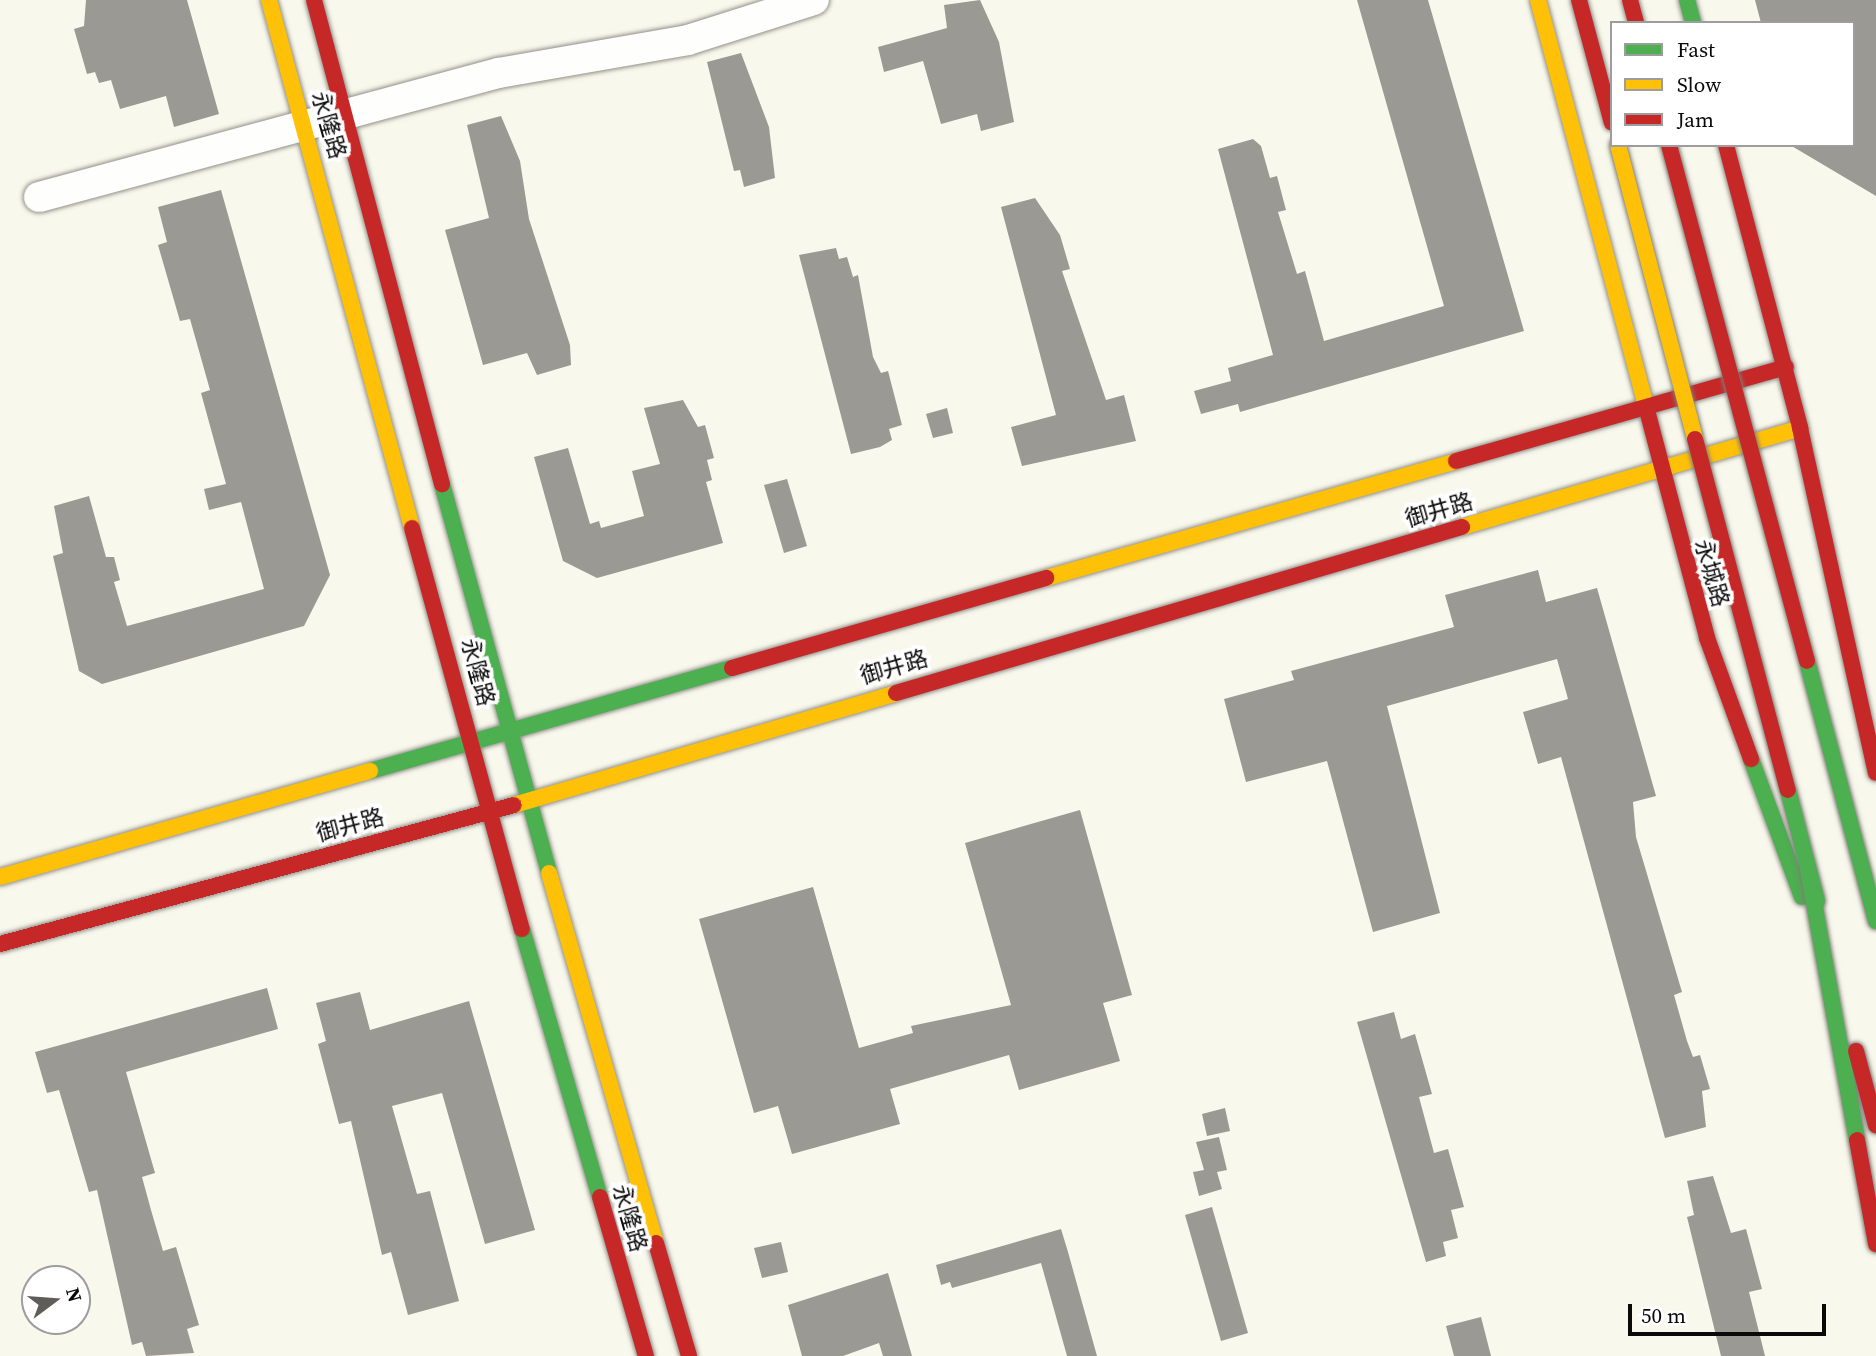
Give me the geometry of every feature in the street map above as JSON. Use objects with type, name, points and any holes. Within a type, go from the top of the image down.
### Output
[{"type":"main road","name":"永隆路","points":[[269,0],[473,739],[488,811],[646,1356]]},
{"type":"main road","name":"永隆路","points":[[314,0],[347,114],[508,729],[690,1356]]},
{"type":"main road","name":"永城路","points":[[1538,0],[1660,470],[1707,638],[1808,912],[1876,1147]]},
{"type":"main road","points":[[1579,0],[1610,116]]},
{"type":"main road","points":[[1630,0],[1635,21]]},
{"type":"main road","points":[[1687,0],[1692,21]]},
{"type":"main road","points":[[1619,147],[1876,1125]]},
{"type":"main road","points":[[1670,147],[1876,922]]},
{"type":"main road","points":[[1727,147],[1786,367],[1876,773]]},
{"type":"main road","name":"御井路","points":[[0,877],[508,729],[1646,412],[1786,367]]},
{"type":"main road","name":"御井路","points":[[0,944],[528,801],[1800,428]]},
{"type":"main road","points":[[1808,870],[1876,1244]]},
{"type":"street","points":[[39,197],[499,73],[688,40],[814,0]]},
{"type":"building","points":[[86,0],[187,0],[219,114],[174,127],[166,96],[120,109],[111,80],[99,83],[95,72],[87,74],[74,29],[84,26]]},
{"type":"building","points":[[980,0],[999,42],[1014,122],[981,131],[977,114],[941,124],[923,61],[884,72],[878,47],[947,28],[944,5]]},
{"type":"building","points":[[1357,0],[1428,0],[1524,331],[1240,412],[1238,404],[1201,414],[1194,391],[1231,381],[1228,368],[1273,355],[1218,149],[1253,139],[1261,146],[1270,178],[1277,176],[1286,210],[1278,212],[1297,274],[1305,271],[1324,341],[1444,306]]},
{"type":"building","points":[[1755,0],[1876,0],[1876,196],[1793,147],[1855,147],[1855,21],[1760,21]]},
{"type":"building","points":[[741,53],[769,127],[775,178],[744,187],[740,170],[734,171],[707,62]]},
{"type":"building","points":[[501,116],[520,161],[529,219],[570,345],[571,365],[537,375],[527,353],[483,365],[445,230],[489,218],[467,125]]},
{"type":"building","points":[[221,190],[330,575],[304,626],[102,684],[79,671],[53,556],[63,553],[54,506],[89,496],[106,557],[114,557],[120,580],[114,582],[127,626],[264,589],[241,502],[209,510],[204,489],[226,484],[201,393],[210,390],[190,319],[180,321],[158,245],[167,242],[158,207]]},
{"type":"building","points":[[1035,198],[1060,235],[1070,269],[1062,271],[1106,400],[1124,395],[1136,441],[1022,466],[1011,427],[1056,415],[1001,207]]},
{"type":"building","points":[[836,248],[839,259],[847,257],[853,277],[858,275],[873,357],[881,373],[888,371],[902,425],[889,429],[892,440],[880,447],[851,454],[799,255]]},
{"type":"building","points":[[683,400],[698,427],[705,425],[714,458],[707,460],[712,480],[706,482],[723,543],[597,578],[563,561],[534,457],[568,448],[590,524],[599,521],[601,528],[644,516],[632,471],[660,464],[644,408]]},
{"type":"building","points":[[947,408],[953,433],[933,438],[926,414]]},
{"type":"building","points":[[787,479],[807,546],[784,553],[764,485]]},
{"type":"building","points":[[1538,570],[1546,602],[1597,588],[1656,796],[1633,802],[1636,837],[1682,992],[1674,995],[1687,1041],[1693,1057],[1700,1055],[1710,1089],[1702,1091],[1706,1127],[1665,1138],[1561,757],[1538,764],[1523,712],[1568,699],[1557,659],[1387,706],[1440,913],[1373,932],[1327,761],[1246,782],[1224,699],[1294,680],[1291,671],[1454,627],[1445,595]]},
{"type":"building","points":[[1080,810],[1132,995],[1103,1003],[1120,1061],[1019,1090],[1009,1055],[890,1089],[900,1124],[792,1154],[778,1106],[754,1113],[699,919],[813,887],[859,1048],[913,1033],[911,1026],[1011,1005],[965,843]]},
{"type":"building","points":[[267,988],[278,1029],[126,1072],[155,1173],[142,1177],[151,1210],[163,1251],[176,1247],[199,1325],[187,1329],[194,1353],[146,1356],[142,1342],[132,1345],[97,1190],[89,1192],[59,1090],[47,1093],[35,1052]]},
{"type":"building","points":[[360,992],[370,1030],[469,1001],[535,1230],[485,1244],[442,1093],[392,1106],[417,1194],[430,1191],[459,1301],[408,1315],[391,1252],[382,1255],[351,1121],[339,1124],[318,1044],[326,1041],[316,1003]]},
{"type":"building","points":[[1394,1012],[1401,1039],[1415,1034],[1432,1094],[1419,1097],[1434,1153],[1448,1149],[1464,1207],[1451,1210],[1458,1238],[1443,1242],[1446,1256],[1426,1262],[1357,1022]]},
{"type":"building","points":[[1225,1108],[1230,1131],[1207,1136],[1202,1114]]},
{"type":"building","points":[[1219,1137],[1227,1170],[1217,1172],[1222,1189],[1199,1196],[1193,1172],[1204,1170],[1196,1142]]},
{"type":"building","points":[[1713,1176],[1731,1233],[1746,1229],[1762,1289],[1749,1292],[1765,1356],[1721,1356],[1687,1217],[1694,1215],[1687,1181]]},
{"type":"building","points":[[1212,1207],[1248,1333],[1221,1341],[1185,1215]]},
{"type":"building","points":[[1061,1229],[1097,1356],[1067,1356],[1041,1263],[952,1288],[950,1282],[941,1285],[936,1265]]},
{"type":"building","points":[[781,1242],[788,1272],[762,1278],[754,1248]]},
{"type":"building","points":[[888,1273],[912,1356],[883,1356],[879,1343],[843,1356],[802,1356],[788,1305]]},
{"type":"building","points":[[1481,1317],[1491,1356],[1454,1356],[1446,1326]]},
{"type":"traffic: fast","points":[[1687,0],[1692,21]]},
{"type":"traffic: fast","points":[[442,484],[549,873]]},
{"type":"traffic: fast","points":[[1807,661],[1876,921]]},
{"type":"traffic: fast","points":[[370,771],[732,668]]},
{"type":"traffic: fast","points":[[1751,759],[1802,897]]},
{"type":"traffic: fast","points":[[1788,790],[1817,901]]},
{"type":"traffic: fast","points":[[1808,870],[1857,1140]]},
{"type":"traffic: fast","points":[[522,929],[600,1197]]},
{"type":"traffic: slow","points":[[269,0],[412,528]]},
{"type":"traffic: slow","points":[[1538,0],[1648,414]]},
{"type":"traffic: slow","points":[[1619,147],[1695,439]]},
{"type":"traffic: slow","points":[[1462,527],[1800,428]]},
{"type":"traffic: slow","points":[[1046,578],[1456,461]]},
{"type":"traffic: slow","points":[[514,805],[896,693]]},
{"type":"traffic: slow","points":[[0,877],[370,771]]},
{"type":"traffic: slow","points":[[549,873],[656,1243]]},
{"type":"traffic: jam","points":[[314,0],[442,484]]},
{"type":"traffic: jam","points":[[1579,0],[1610,116]]},
{"type":"traffic: jam","points":[[1630,0],[1635,21]]},
{"type":"traffic: jam","points":[[1670,147],[1807,661]]},
{"type":"traffic: jam","points":[[1727,147],[1800,428],[1876,773]]},
{"type":"traffic: jam","points":[[1456,461],[1786,367]]},
{"type":"traffic: jam","points":[[1648,414],[1707,638],[1751,759]]},
{"type":"traffic: jam","points":[[1695,439],[1788,790]]},
{"type":"traffic: jam","points":[[896,693],[1462,527]]},
{"type":"traffic: jam","points":[[412,528],[522,929]]},
{"type":"traffic: jam","points":[[732,668],[1046,578]]},
{"type":"traffic: jam","points":[[0,944],[514,805]]},
{"type":"traffic: jam","points":[[1856,1051],[1876,1125]]},
{"type":"traffic: jam","points":[[1857,1140],[1876,1244]]},
{"type":"traffic: jam","points":[[600,1197],[646,1356]]},
{"type":"traffic: jam","points":[[656,1243],[689,1356]]}]
